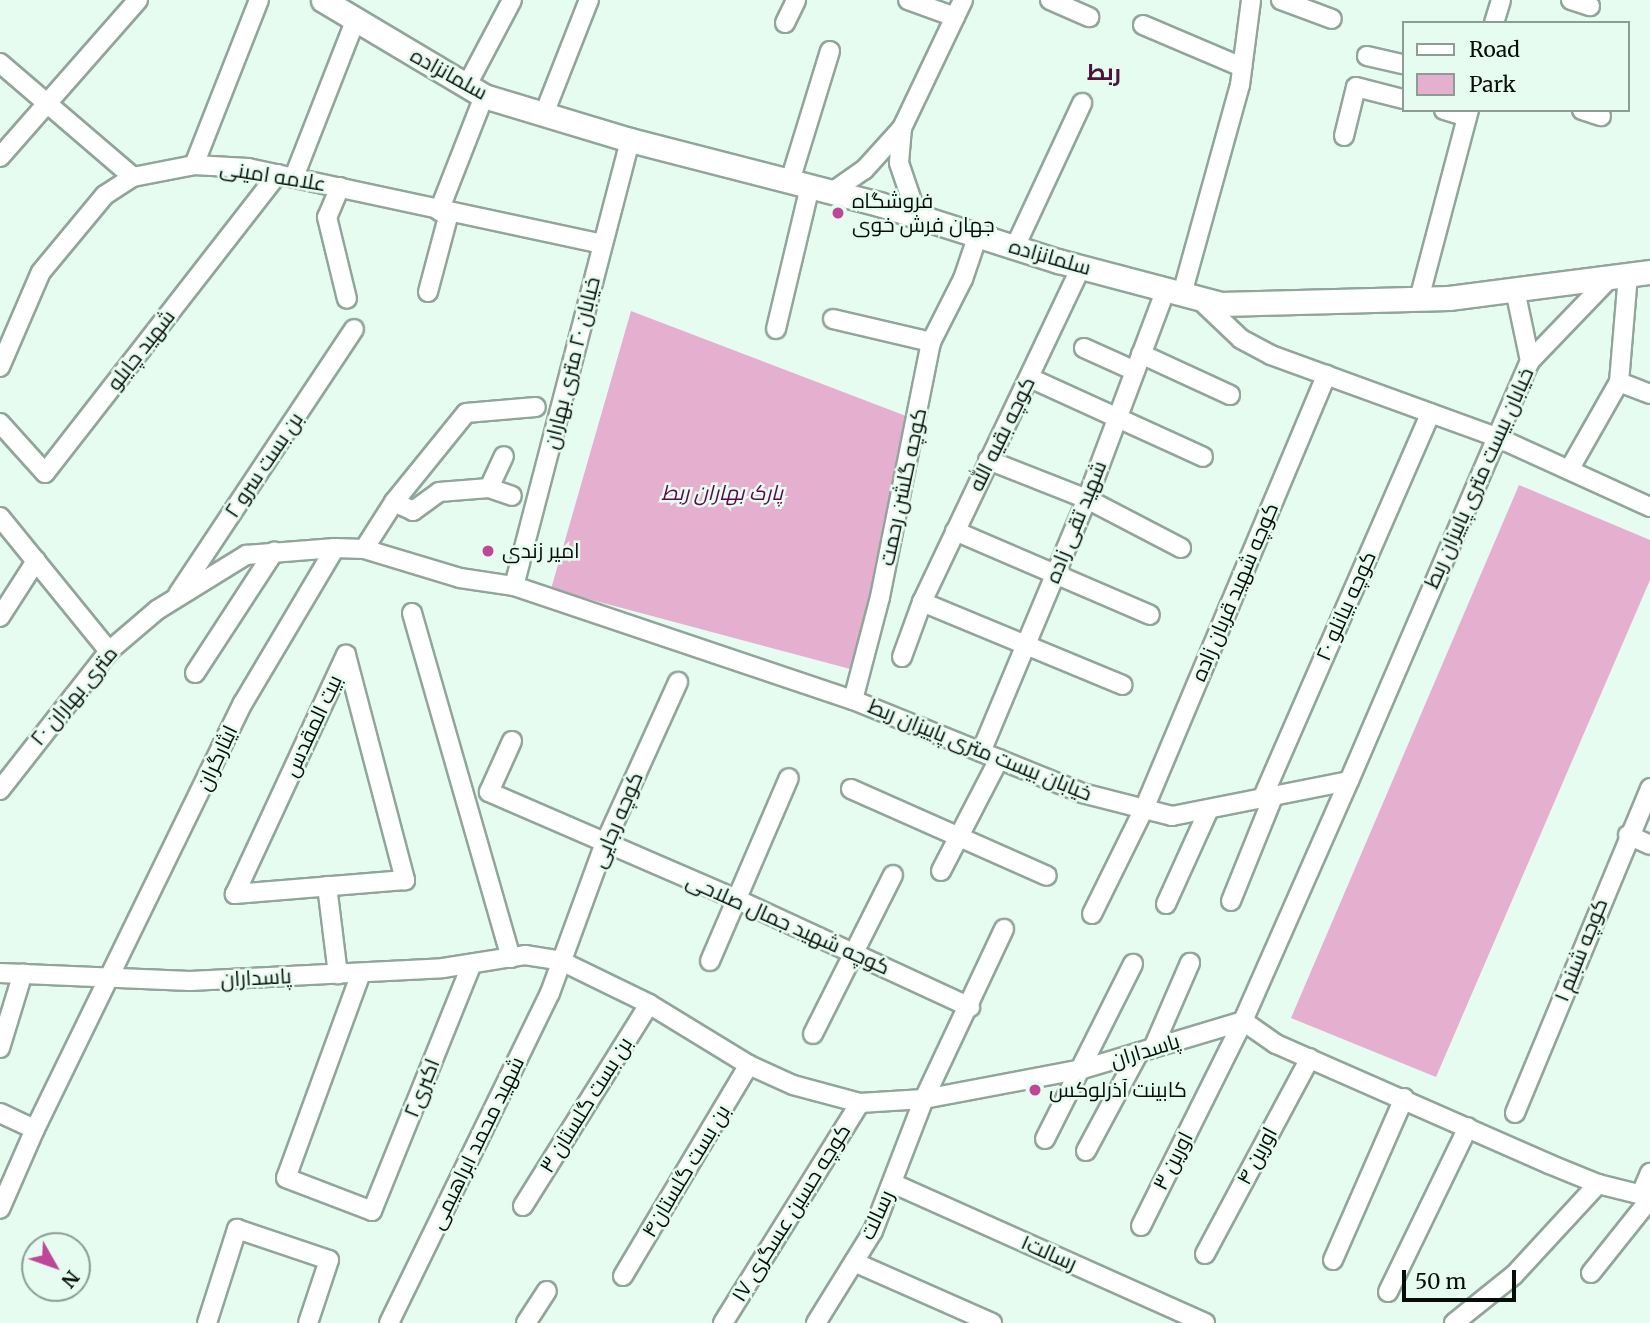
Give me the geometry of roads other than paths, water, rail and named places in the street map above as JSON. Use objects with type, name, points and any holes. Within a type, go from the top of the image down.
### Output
[{"type":"main road","name":"سلمانزاده","points":[[323,0],[475,91],[629,140],[800,183],[1081,267],[1221,304],[1419,299],[1629,275]]},
{"type":"street","points":[[0,157],[138,0]]},
{"type":"street","points":[[194,165],[259,0]]},
{"type":"street","points":[[428,292],[444,212],[475,91],[512,0]]},
{"type":"street","points":[[544,114],[589,0]]},
{"type":"street","points":[[785,23],[796,0]]},
{"type":"street","points":[[908,0],[955,16]]},
{"type":"street","points":[[832,192],[864,170],[902,128],[964,0]]},
{"type":"street","points":[[1050,0],[1089,17]]},
{"type":"street","name":"شهید تقی زاده","points":[[981,752],[1087,499],[1138,363],[1182,293],[1242,67],[1251,0]]},
{"type":"street","points":[[1281,0],[1332,19]]},
{"type":"street","points":[[1495,21],[1502,0]]},
{"type":"street","points":[[1571,0],[1590,6]]},
{"type":"street","points":[[286,176],[355,20]]},
{"type":"street","points":[[1143,25],[1242,67]]},
{"type":"street","points":[[776,329],[800,183],[830,51]]},
{"type":"street","points":[[1367,56],[1402,64]]},
{"type":"street","points":[[0,63],[133,177]]},
{"type":"street","points":[[1344,136],[1356,86],[1402,99]]},
{"type":"street","points":[[1015,247],[1082,103]]},
{"type":"street","points":[[1588,112],[1601,116]]},
{"type":"street","points":[[1419,299],[1468,113]]},
{"type":"street","points":[[902,128],[900,163],[917,216]]},
{"type":"street","name":"خیابان ۲۰ متری بهاران","points":[[514,586],[629,140]]},
{"type":"street","name":"علامه امینی","points":[[0,367],[41,272],[105,195],[133,177],[194,165],[286,176],[602,244]]},
{"type":"street","name":"شهید چایلو","points":[[0,423],[45,473],[286,176]]},
{"type":"street","points":[[340,187],[327,217],[347,299]]},
{"type":"street","name":"کوچه گلشن رحمت","points":[[853,699],[880,597],[931,342],[962,279],[978,235]]},
{"type":"street","name":"کوچه بقیه الله","points":[[902,657],[922,602],[955,530],[1081,267]]},
{"type":"street","points":[[1569,470],[1619,382],[1629,275]]},
{"type":"street","name":"خیابان بیست متری پاییزان ربط","points":[[514,586],[853,699],[1082,793],[1172,816],[1349,781],[1494,436],[1530,361],[1629,275]]},
{"type":"street","points":[[1515,290],[1530,361]]},
{"type":"street","points":[[1182,293],[1241,339],[1326,375],[1494,436],[1650,507]]},
{"type":"street","points":[[833,318],[931,342]]},
{"type":"street","name":"بن بست سرو ۲","points":[[173,601],[354,329]]},
{"type":"street","points":[[1084,348],[1138,363],[1230,395]]},
{"type":"street","name":"کوچه شهید قربان زاده","points":[[1091,914],[1144,809],[1326,375]]},
{"type":"street","points":[[1030,377],[1118,415],[1203,457]]},
{"type":"street","points":[[1619,382],[1650,394]]},
{"type":"street","points":[[364,549],[394,502],[466,413],[536,407]]},
{"type":"street","name":"کوچه بیانلو ۲۰","points":[[1231,901],[1268,798],[1431,413]]},
{"type":"street","points":[[489,488],[504,456]]},
{"type":"street","points":[[988,460],[1087,499],[1181,548]]},
{"type":"street","points":[[394,502],[413,511],[439,492],[489,488],[512,496]]},
{"type":"street","points":[[0,517],[109,651]]},
{"type":"street","points":[[955,530],[1150,615]]},
{"type":"street","name":"۲۰ متری بهاران","points":[[0,790],[109,651],[173,601],[246,555],[335,548],[364,549],[460,578],[514,586]]},
{"type":"street","name":"ایثارگران","points":[[0,1209],[36,1129],[243,703],[335,548]]},
{"type":"street","points":[[195,673],[274,552]]},
{"type":"street","points":[[0,617],[36,561]]},
{"type":"street","points":[[922,602],[1025,648],[1122,685]]},
{"type":"street","points":[[412,612],[511,958]]},
{"type":"street","name":"بیت المقدس","points":[[346,655],[405,880],[327,886],[236,894],[346,655]]},
{"type":"street","name":"کوچه رجایی","points":[[561,961],[606,844],[678,682]]},
{"type":"street","name":"کوچه شهید جمال صلاحی","points":[[512,741],[489,792],[736,899],[970,1007]]},
{"type":"street","points":[[941,871],[999,759]]},
{"type":"street","points":[[710,961],[789,779]]},
{"type":"street","name":"اورین ۳","points":[[1141,1226],[1243,1021],[1349,781]]},
{"type":"street","name":"کوچه شبنم ۱","points":[[1515,1113],[1628,835],[1650,788]]},
{"type":"street","points":[[851,789],[1047,876]]},
{"type":"street","points":[[1166,904],[1209,809]]},
{"type":"street","points":[[1628,835],[1650,845]]},
{"type":"street","points":[[813,1034],[893,875]]},
{"type":"street","points":[[327,886],[338,974]]},
{"type":"street","name":"رسالت","points":[[816,1323],[873,1231],[924,1099],[970,1007],[1004,929]]},
{"type":"street","name":"پاسداران","points":[[0,973],[190,981],[361,973],[511,958],[561,961],[649,1004],[749,1065],[793,1085],[860,1103],[924,1099],[1083,1069],[1243,1021]]},
{"type":"street","name":"شهید محمد ابراهیمی","points":[[389,1323],[544,1005],[561,961]]},
{"type":"street","points":[[1086,1151],[1146,1050],[1190,963]]},
{"type":"street","name":"اکبری۲","points":[[361,973],[286,1178],[372,1211],[472,964]]},
{"type":"street","points":[[1045,1139],[1083,1069],[1133,964]]},
{"type":"street","points":[[0,1048],[23,973]]},
{"type":"street","name":"بن بست گلستان ۳","points":[[523,1206],[649,1004]]},
{"type":"street","points":[[1243,1021],[1276,1044],[1598,1184],[1647,1197]]},
{"type":"street","name":"اورین ۴","points":[[1205,1254],[1310,1058]]},
{"type":"street","name":"بن بست گلستان۴","points":[[622,1276],[749,1065]]},
{"type":"street","points":[[1334,1260],[1404,1098]]},
{"type":"street","name":"کوچه حسین عسگری ۱۷","points":[[723,1323],[860,1103]]},
{"type":"street","points":[[0,1113],[36,1129]]},
{"type":"street","points":[[1388,1292],[1468,1127]]},
{"type":"street","points":[[1591,1273],[1647,1197],[1650,1173]]},
{"type":"street","name":"رسالت۱","points":[[892,1183],[1205,1323]]},
{"type":"street","points":[[1454,1323],[1514,1275],[1598,1184]]},
{"type":"street","points":[[207,1323],[237,1229],[329,1260],[308,1323]]},
{"type":"street","points":[[854,1262],[992,1323]]},
{"type":"street","points":[[526,1323],[547,1291]]},
{"type":"place","name":"فروشگاه جهان فرش خوی","points":[[838,213]]},
{"type":"place","name":"امیر زندی","points":[[488,551]]},
{"type":"place","name":"کابینت آذرلوکس","points":[[1035,1090]]},
{"type":"district","name":"ربط","points":[[1104,72]]},
{"type":"park label","name":"پارک بهاران ربط","points":[[722,493]]}]
